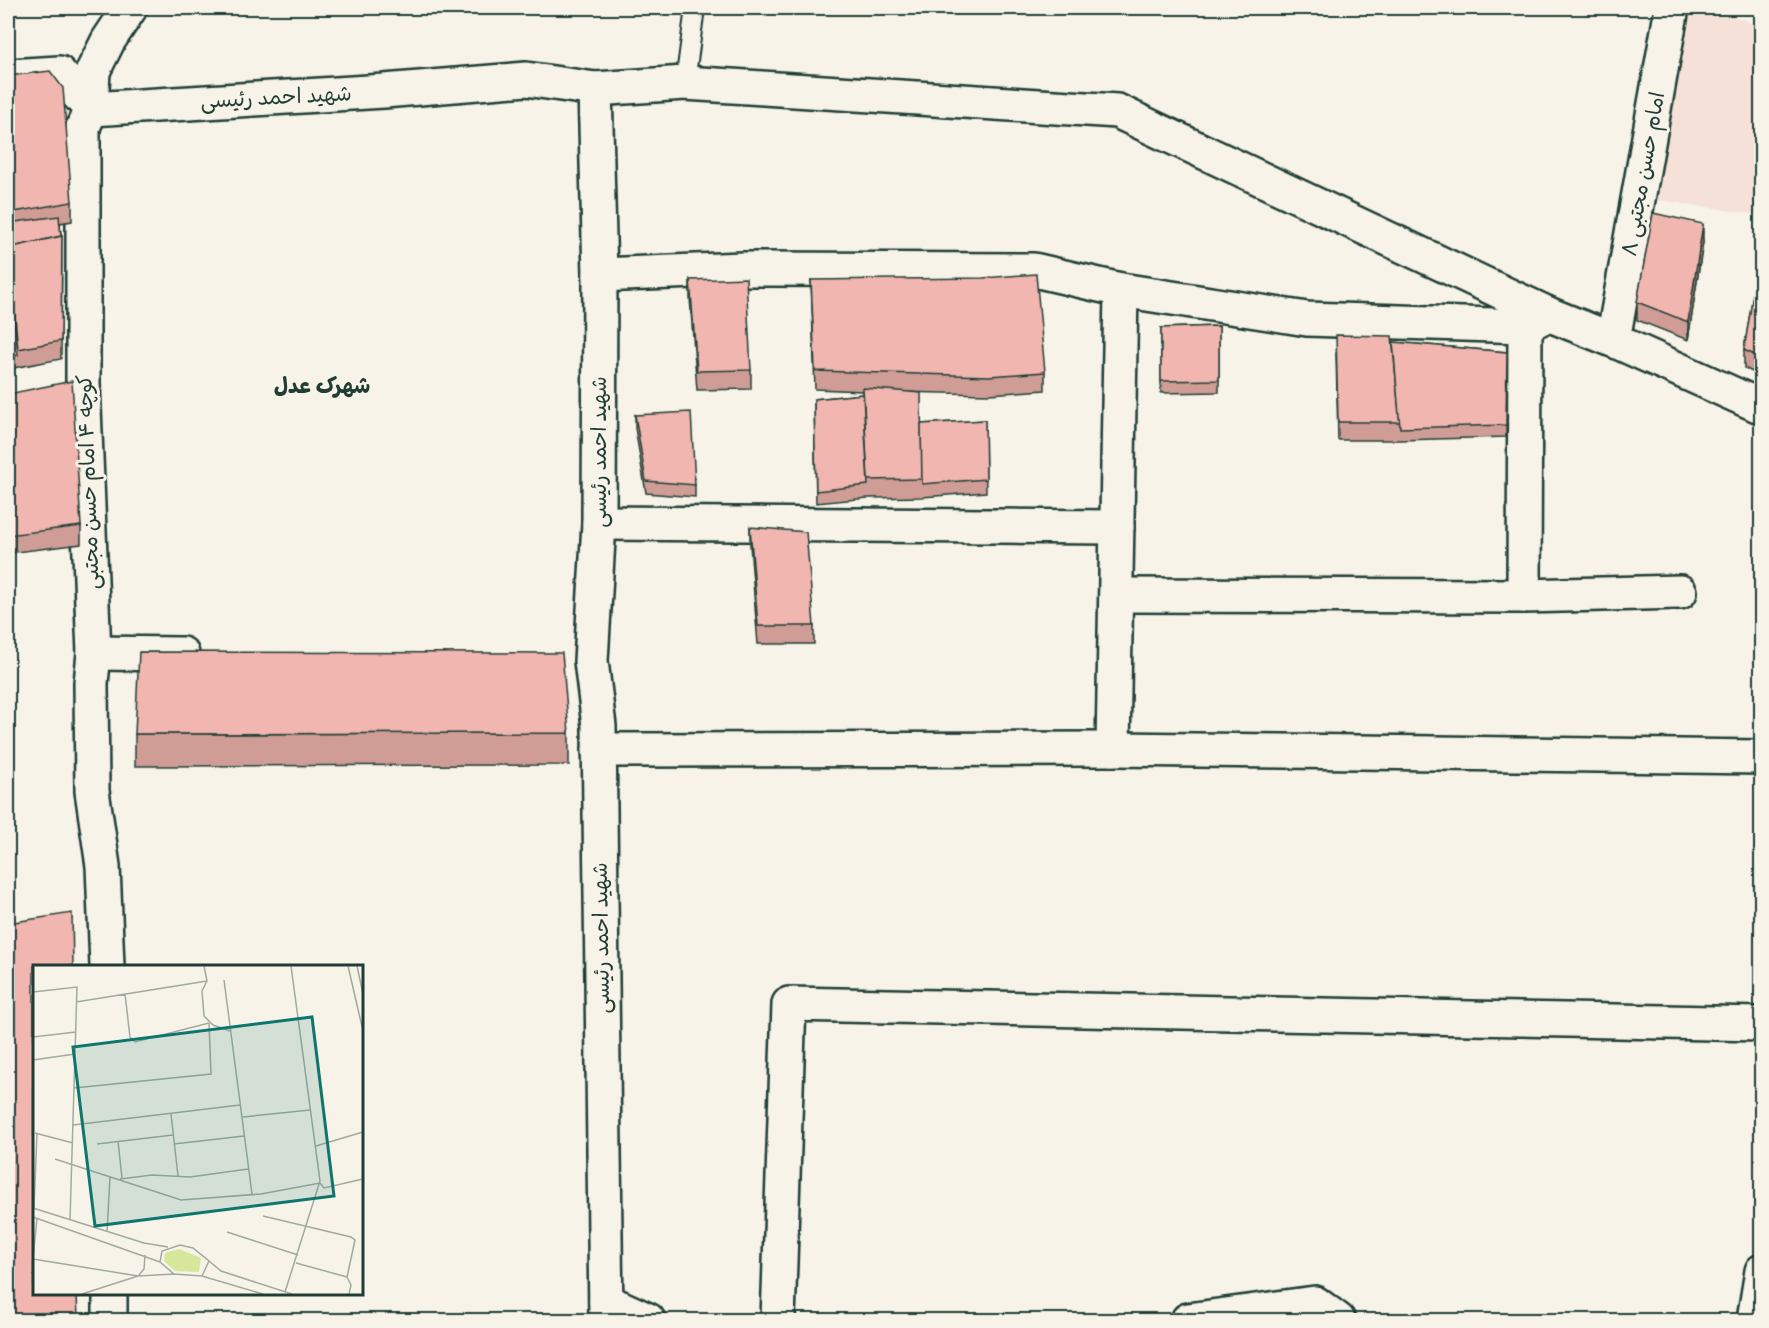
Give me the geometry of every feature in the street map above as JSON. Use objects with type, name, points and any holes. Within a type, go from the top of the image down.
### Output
[{"type":"street","name":"کوچه ۴ امام حسن مجتبی","points":[[107,965],[103,867],[92,791],[91,683],[94,653],[83,383],[83,126],[91,109],[93,71],[108,41],[130,8]]},
{"type":"street","name":"امام حسن مجتبی ۸","points":[[1614,340],[1672,8]]},
{"type":"street","points":[[8,76],[59,73],[91,109]]},
{"type":"street","name":"شهید احمد رئیسی","points":[[91,109],[384,91],[526,79],[595,89],[600,274],[599,523],[579,661],[599,726],[606,1311]]},
{"type":"street","points":[[595,89],[686,83],[1117,111],[1537,320],[1614,340],[1761,407]]},
{"type":"street","points":[[600,274],[743,269],[1034,270],[1121,290],[1307,319],[1537,320]]},
{"type":"street","points":[[1113,749],[1121,290]]},
{"type":"street","points":[[1524,596],[1537,320]]},
{"type":"street","points":[[51,388],[83,383]]},
{"type":"street","points":[[599,523],[1117,527]]},
{"type":"street","points":[[1116,595],[1524,596],[1680,592]]},
{"type":"street","points":[[94,653],[212,655]]},
{"type":"street","points":[[599,750],[1113,749],[1761,757]]},
{"type":"street","points":[[778,1320],[789,1004],[1761,1023]]},
{"type":"street","points":[[1754,1320],[1761,1274]]},
{"type":"street","points":[[110,1295],[110,1320]]},
{"type":"street","points":[[1188,1320],[1316,1303],[1338,1320]]},
{"type":"street","points":[[606,1311],[648,1320]]},
{"type":"lane","points":[[686,83],[695,8]]},
{"type":"shaded area","points":[[1688,8],[1714,8],[1761,27],[1761,215],[1657,200]]},
{"type":"building","points":[[50,71],[63,88],[72,202],[8,213],[8,76]]},
{"type":"building","points":[[1653,213],[1703,224],[1688,322],[1637,302]]},
{"type":"building","points":[[59,216],[61,236],[8,248],[8,223]]},
{"type":"building","points":[[62,236],[61,341],[18,349],[8,248]]},
{"type":"building","points":[[1761,245],[1761,358],[1744,350]]},
{"type":"building","points":[[8,271],[18,355],[8,356]]},
{"type":"building","points":[[1036,274],[1045,372],[989,376],[815,371],[811,280],[983,278]]},
{"type":"building","points":[[746,278],[751,370],[697,371],[690,280]]},
{"type":"building","points":[[1219,326],[1219,380],[1161,381],[1161,328]]},
{"type":"building","points":[[1336,335],[1392,336],[1400,422],[1338,422]]},
{"type":"building","points":[[1393,342],[1507,352],[1506,425],[1400,428]]},
{"type":"building","points":[[72,381],[81,526],[8,535],[8,394]]},
{"type":"building","points":[[863,388],[921,393],[922,479],[868,480]]},
{"type":"building","points":[[863,394],[868,485],[816,491],[814,399]]},
{"type":"building","points":[[691,412],[695,485],[646,481],[635,415]]},
{"type":"building","points":[[985,420],[986,479],[922,484],[921,424]]},
{"type":"building","points":[[750,527],[806,532],[814,626],[758,626]]},
{"type":"building","points":[[139,652],[562,653],[569,733],[135,734]]},
{"type":"building","points":[[72,913],[73,965],[33,965],[33,1295],[77,1295],[78,1320],[8,1320],[8,923]]},
{"type":"district","name":"شهرک عدل","points":[[322,385]]}]
